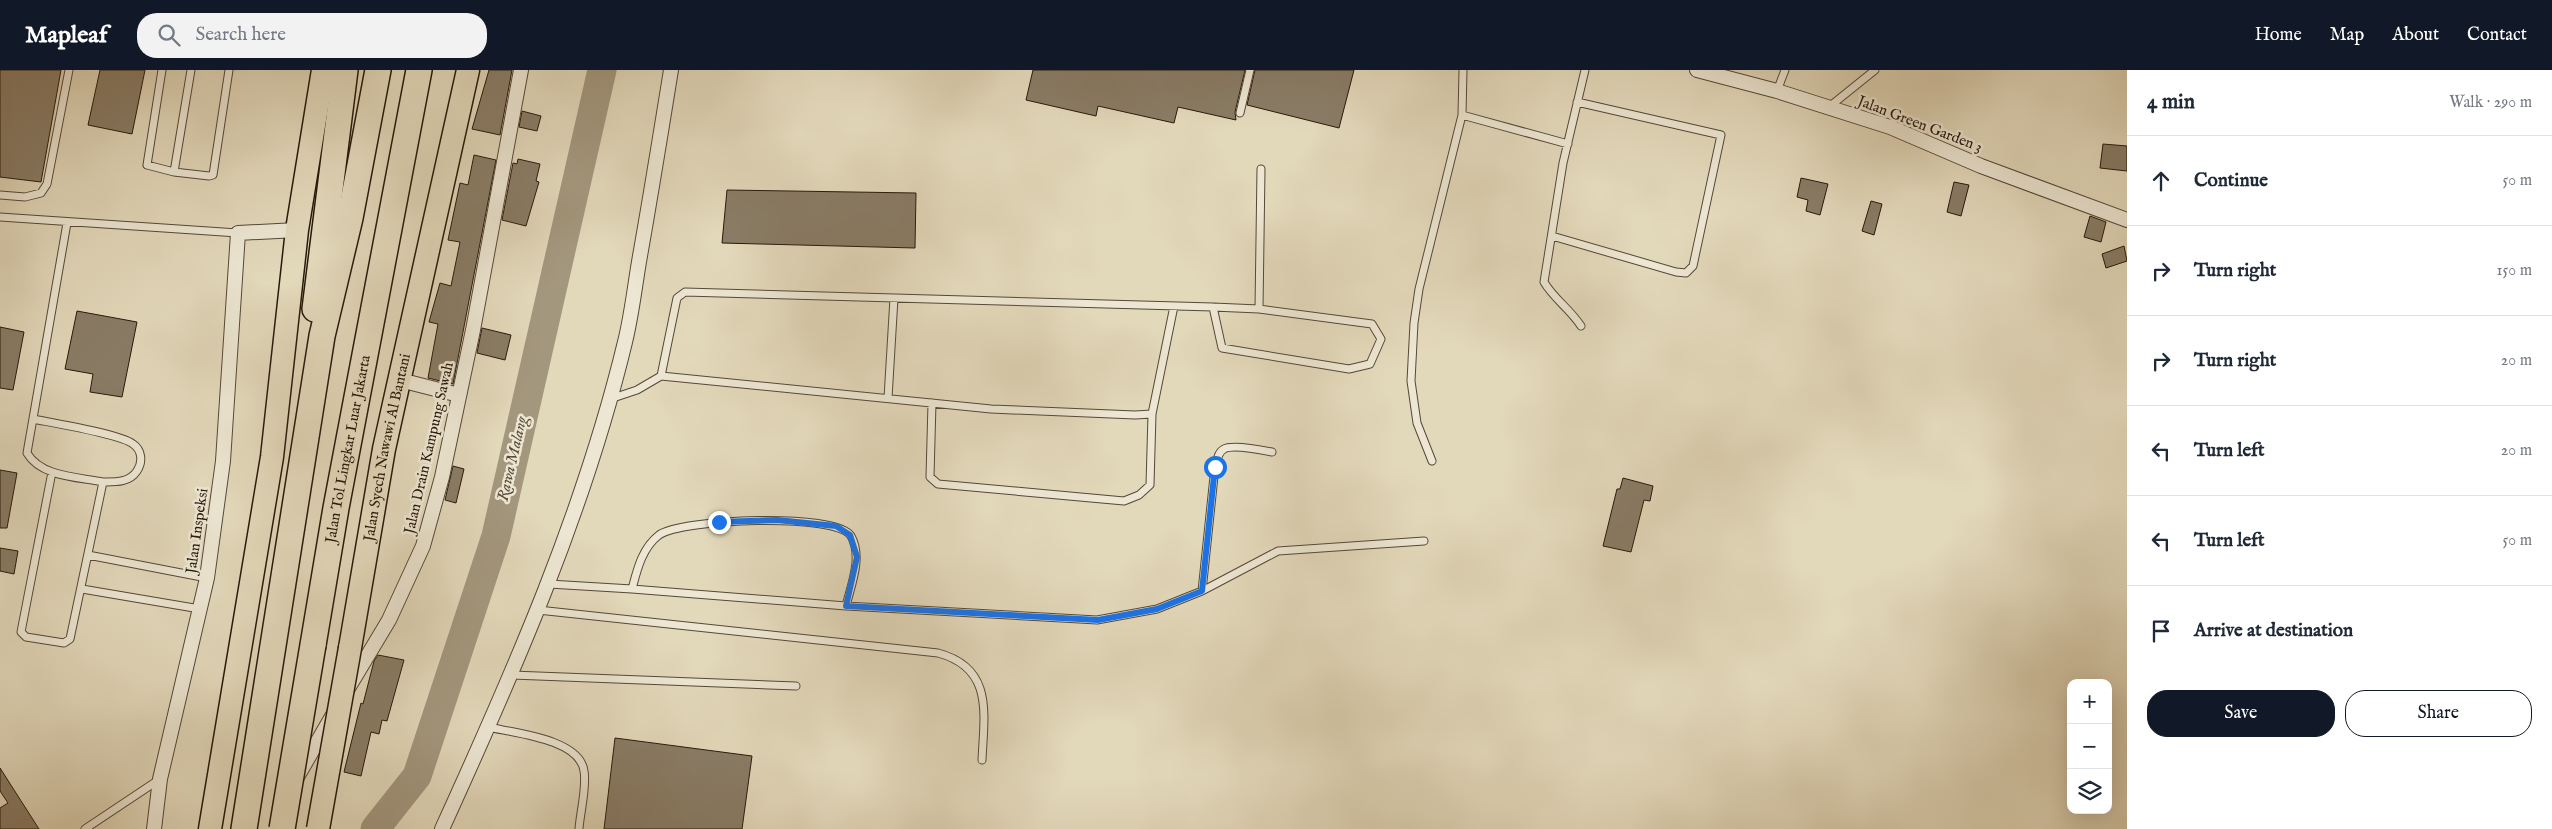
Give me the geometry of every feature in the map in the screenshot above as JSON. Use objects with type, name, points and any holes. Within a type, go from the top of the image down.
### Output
[{"type":"highway","points":[[210,829],[272,457],[297,230],[323,70]]},
{"type":"highway","points":[[322,336],[315,303],[345,70]]},
{"type":"highway","points":[[244,829],[322,336],[350,218],[378,70]]},
{"type":"highway","name":"Jalan Tol Lingkar Luar Jakarta","points":[[282,829],[336,508],[419,70]]},
{"type":"highway","name":"Jalan Syech Nawawi Al Bantani","points":[[318,829],[384,450],[468,70]]},
{"type":"street","name":"Jalan Drain Kampung Sawah","points":[[269,829],[389,620],[423,546],[442,477],[459,395],[521,70]]},
{"type":"street","points":[[442,829],[512,674],[549,584],[576,510],[610,399],[625,341],[671,70]]},
{"type":"street","name":"Jalan Green Garden 3","points":[[1697,70],[1777,91],[1890,127],[1982,166],[2127,220]]},
{"type":"street","points":[[238,233],[297,230]]},
{"type":"street","name":"Jalan Inspeksi","points":[[154,829],[160,779],[206,578],[223,460],[238,233]]},
{"type":"street","points":[[400,380],[459,395]]},
{"type":"lane","points":[[0,195],[25,197],[41,194],[48,184],[70,70]]},
{"type":"lane","points":[[162,70],[147,165],[174,172],[209,176],[213,175],[229,70]]},
{"type":"lane","points":[[174,172],[191,70]]},
{"type":"lane","points":[[1240,113],[1250,70]]},
{"type":"lane","points":[[1432,461],[1417,423],[1410,381],[1414,323],[1419,289],[1462,115],[1463,70]]},
{"type":"lane","points":[[1581,326],[1569,309],[1551,295],[1544,282],[1568,144],[1585,70]]},
{"type":"lane","points":[[1777,91],[1785,70]]},
{"type":"lane","points":[[1828,107],[1875,70]]},
{"type":"lane","points":[[1552,236],[1676,272],[1686,273],[1693,266],[1721,135],[1577,102]]},
{"type":"lane","points":[[1462,115],[1568,144]]},
{"type":"lane","points":[[1259,309],[1261,169]]},
{"type":"lane","points":[[0,217],[238,233]]},
{"type":"lane","points":[[33,418],[133,443],[140,452],[141,463],[137,472],[129,479],[118,482],[103,482],[52,472],[37,465],[27,453],[33,418],[67,222]]},
{"type":"lane","points":[[661,376],[677,298],[685,292],[1213,307],[1259,309],[1372,324],[1381,339],[1370,364],[1349,369],[1222,348],[1213,307]]},
{"type":"lane","points":[[888,398],[894,298]]},
{"type":"lane","points":[[932,403],[930,477],[938,484],[1124,501],[1139,496],[1150,485],[1152,414],[1174,306]]},
{"type":"lane","points":[[610,399],[638,390],[661,376],[1001,409],[1135,415],[1152,414]]},
{"type":"lane","points":[[1202,591],[1215,467],[1218,455],[1223,449],[1230,447],[1272,452]]},
{"type":"lane","points":[[52,472],[21,632],[26,637],[67,642],[82,589],[103,482]]},
{"type":"lane","points":[[632,589],[646,548],[659,534],[719,522],[809,522],[836,526],[850,535],[857,557],[846,606]]},
{"type":"lane","points":[[549,584],[846,606],[1098,620],[1157,609],[1202,591],[1278,551],[1424,540]]},
{"type":"lane","points":[[88,555],[206,578]]},
{"type":"lane","points":[[82,589],[200,609]]},
{"type":"lane","points":[[538,610],[938,653],[954,657],[969,668],[982,690],[984,716],[982,760]]},
{"type":"lane","points":[[512,674],[796,686]]},
{"type":"lane","points":[[488,727],[555,742],[574,753],[584,770],[579,829]]},
{"type":"lane","points":[[85,829],[160,779]]},
{"type":"building","points":[[0,70],[61,70],[41,182],[0,177]]},
{"type":"building","points":[[100,70],[145,70],[132,134],[88,125]]},
{"type":"building","points":[[489,70],[512,70],[500,135],[472,129]]},
{"type":"building","points":[[1033,70],[1245,70],[1235,112],[1236,120],[1178,107],[1174,123],[1098,106],[1096,116],[1026,100]]},
{"type":"building","points":[[1255,70],[1354,70],[1339,128],[1247,105]]},
{"type":"building","points":[[522,111],[541,116],[537,131],[519,127]]},
{"type":"building","points":[[2103,144],[2127,146],[2127,171],[2100,168]]},
{"type":"building","points":[[474,155],[496,160],[453,384],[428,378],[438,324],[429,322],[440,283],[451,286],[460,242],[448,240],[460,183],[468,185]]},
{"type":"building","points":[[518,159],[540,164],[536,181],[539,182],[526,226],[502,220],[513,163],[517,164]]},
{"type":"building","points":[[1801,178],[1828,184],[1820,215],[1806,211],[1808,200],[1797,197]]},
{"type":"building","points":[[1954,182],[1969,185],[1961,216],[1947,212]]},
{"type":"building","points":[[727,190],[916,193],[915,248],[722,243]]},
{"type":"building","points":[[1871,201],[1882,204],[1874,235],[1862,231]]},
{"type":"building","points":[[2090,216],[2106,222],[2101,242],[2084,237]]},
{"type":"building","points":[[2124,246],[2127,261],[2106,268],[2102,254]]},
{"type":"building","points":[[77,311],[137,322],[122,397],[90,392],[93,374],[65,369]]},
{"type":"building","points":[[0,327],[24,332],[13,390],[0,388]]},
{"type":"building","points":[[482,328],[511,335],[505,360],[477,353]]},
{"type":"building","points":[[453,466],[464,469],[456,503],[445,500]]},
{"type":"building","points":[[0,470],[17,473],[7,528],[0,528]]},
{"type":"building","points":[[1623,478],[1653,486],[1650,501],[1644,500],[1631,552],[1603,546],[1617,489],[1620,489]]},
{"type":"building","points":[[0,548],[18,551],[14,574],[0,571]]},
{"type":"building","points":[[378,655],[404,660],[387,721],[382,720],[379,734],[371,732],[361,776],[344,772],[361,703],[363,704],[374,661]]},
{"type":"building","points":[[615,738],[752,756],[742,829],[604,829]]},
{"type":"building","points":[[0,768],[39,829],[0,829],[0,808],[8,803],[0,791]]},
{"type":"waterway","name":"Rawa Malang","points":[[375,829],[417,776],[496,536],[602,70]]},
{"type":"route","points":[[719,522],[777,520],[809,522],[836,526],[850,535],[857,557],[846,606],[1098,620],[1157,609],[1202,591],[1215,467]]}]
